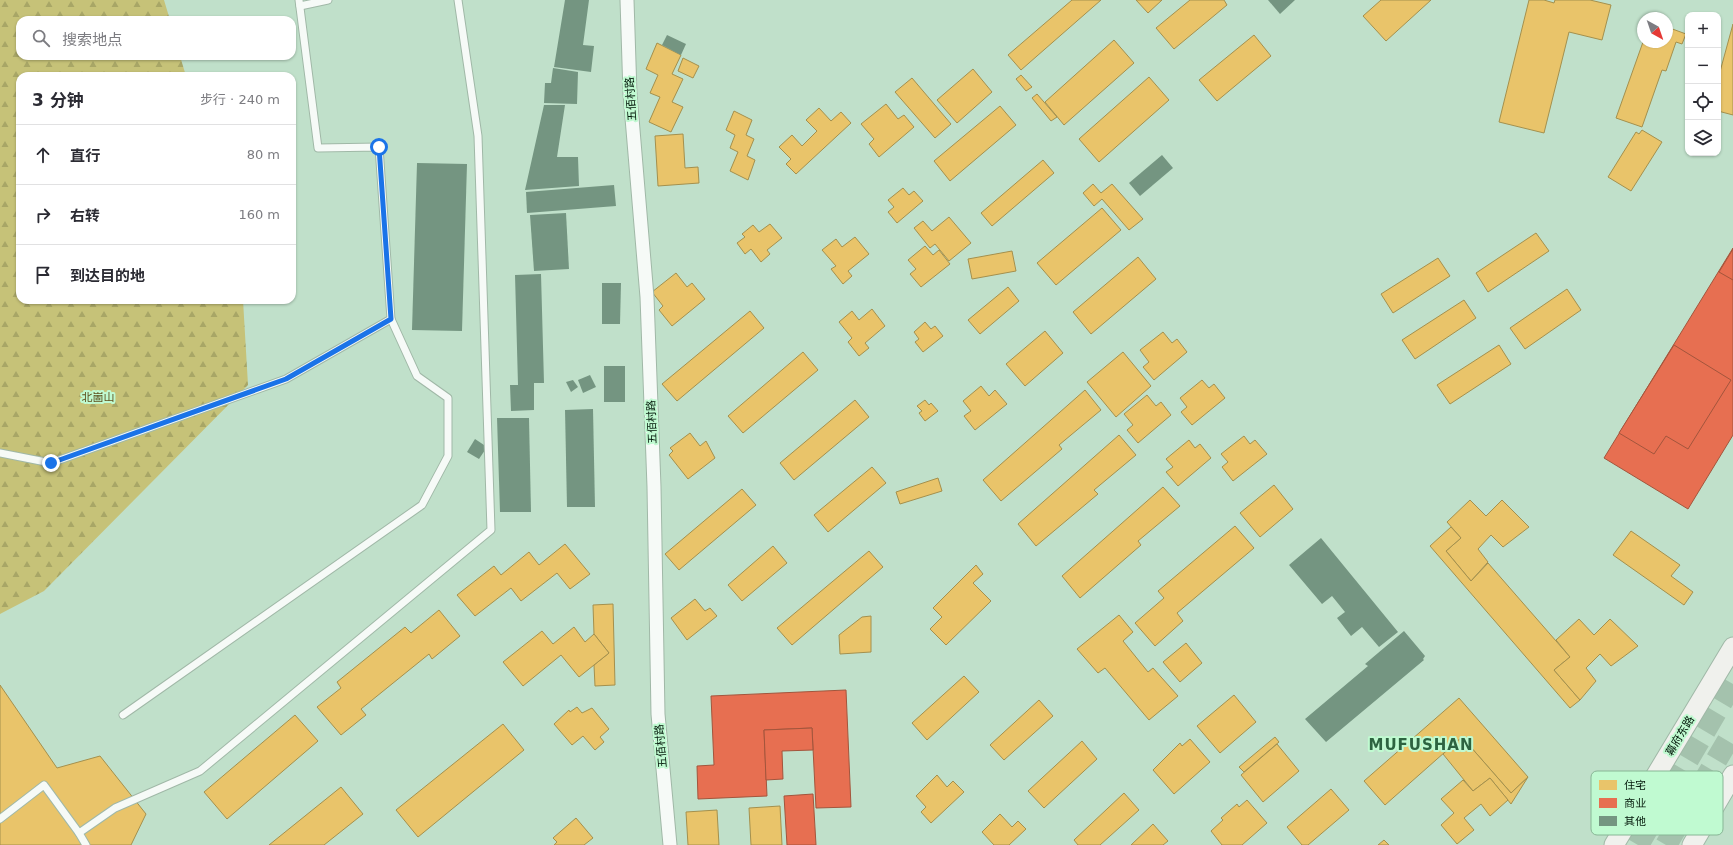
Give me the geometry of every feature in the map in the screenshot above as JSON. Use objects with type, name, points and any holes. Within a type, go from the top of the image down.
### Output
[{"type":"main road","name":"幕府东路","points":[[1658,771],[1733,647]]},
{"type":"main road","points":[[1723,792],[1733,775]]},
{"type":"main road","name":"幕府东路","points":[[1614,845],[1620,835]]},
{"type":"main road","points":[[1692,845],[1698,835]]},
{"type":"street","name":"五佰村路","points":[[627,0],[630,94],[647,296],[654,487],[658,714],[670,845]]},
{"type":"lane","points":[[123,715],[422,505],[448,456],[448,398],[418,376],[391,319],[379,147],[318,148],[300,3],[328,0]]},
{"type":"lane","points":[[79,833],[115,808],[200,771],[491,530],[478,136],[458,0]]},
{"type":"lane","points":[[0,454],[51,463],[286,379],[391,319]]},
{"type":"lane","points":[[0,819],[44,785],[86,845]]},
{"type":"green space","name":"北崮山","points":[[0,0],[164,0],[169,16],[16,16],[16,60],[181,60],[185,72],[16,72],[16,304],[243,304],[248,385],[44,591],[0,614]]},
{"type":"building: 住宅","points":[[1072,0],[1101,0],[1021,70],[1008,55]]},
{"type":"building: 住宅","points":[[1136,0],[1162,0],[1148,13]]},
{"type":"building: 住宅","points":[[1190,0],[1224,0],[1227,5],[1174,49],[1156,28]]},
{"type":"building: 住宅","points":[[1381,0],[1431,0],[1386,41],[1363,16]]},
{"type":"building: 住宅","points":[[1529,0],[1544,0],[1554,3],[1555,0],[1590,0],[1611,5],[1602,40],[1569,32],[1544,133],[1499,122]]},
{"type":"building: 住宅","points":[[1733,24],[1733,115],[1721,112],[1721,68]]},
{"type":"building: 住宅","points":[[1673,29],[1685,34],[1682,44],[1676,42],[1666,71],[1662,70],[1642,127],[1616,118],[1641,48],[1673,48]]},
{"type":"building: 住宅","points":[[1254,35],[1271,56],[1217,101],[1199,80]]},
{"type":"building: 住宅","points":[[1114,40],[1134,63],[1064,125],[1045,102]]},
{"type":"building: 住宅","points":[[657,43],[681,55],[672,74],[683,79],[672,102],[683,107],[671,132],[649,122],[660,97],[650,93],[658,75],[646,69]]},
{"type":"building: 住宅","points":[[683,58],[699,66],[693,78],[678,71]]},
{"type":"building: 住宅","points":[[973,69],[992,92],[957,123],[937,100]]},
{"type":"building: 住宅","points":[[1021,75],[1032,87],[1026,91],[1016,79]]},
{"type":"building: 住宅","points":[[1149,77],[1169,100],[1099,162],[1079,139]]},
{"type":"building: 住宅","points":[[912,78],[951,124],[935,138],[895,92]]},
{"type":"building: 住宅","points":[[1037,94],[1057,117],[1051,121],[1032,98]]},
{"type":"building: 住宅","points":[[886,104],[898,119],[904,115],[914,127],[879,157],[869,144],[874,139],[861,124]]},
{"type":"building: 住宅","points":[[1000,106],[1016,125],[950,181],[934,161]]},
{"type":"building: 住宅","points":[[819,108],[831,121],[841,112],[851,123],[796,174],[786,164],[791,159],[779,147],[792,135],[802,146],[817,131],[806,120]]},
{"type":"building: 住宅","points":[[734,111],[752,120],[746,135],[754,139],[747,156],[755,160],[748,180],[730,171],[738,152],[730,148],[735,135],[726,130]]},
{"type":"building: 住宅","points":[[1642,130],[1662,142],[1631,191],[1608,177],[1636,132],[1639,134]]},
{"type":"building: 住宅","points":[[683,134],[685,168],[698,167],[699,183],[658,186],[655,136]]},
{"type":"building: 住宅","points":[[1043,160],[1054,173],[992,226],[981,213]]},
{"type":"building: 住宅","points":[[1093,184],[1101,193],[1112,184],[1143,219],[1129,230],[1102,199],[1094,206],[1083,193]]},
{"type":"building: 住宅","points":[[903,188],[909,195],[914,191],[923,201],[897,223],[888,212],[894,207],[888,200]]},
{"type":"building: 住宅","points":[[1102,208],[1121,230],[1056,285],[1037,263]]},
{"type":"building: 住宅","points":[[949,217],[971,243],[949,261],[935,244],[930,248],[914,228],[923,221],[932,231]]},
{"type":"building: 住宅","points":[[770,224],[782,238],[767,250],[770,254],[761,262],[751,249],[745,254],[737,243],[745,237],[742,234],[753,225],[759,232]]},
{"type":"building: 住宅","points":[[1536,233],[1549,251],[1488,292],[1476,273]]},
{"type":"building: 住宅","points":[[855,237],[869,254],[848,271],[852,276],[843,284],[831,269],[836,266],[822,250],[836,239],[842,247]]},
{"type":"building: 住宅","points":[[925,246],[933,255],[939,250],[950,264],[921,287],[910,274],[916,269],[908,260]]},
{"type":"building: 住宅","points":[[1012,251],[1016,271],[972,279],[968,259]]},
{"type":"building: 住宅","points":[[1138,257],[1156,279],[1091,334],[1073,312]]},
{"type":"building: 住宅","points":[[1438,258],[1450,276],[1393,313],[1381,294]]},
{"type":"building: 住宅","points":[[676,273],[687,287],[692,283],[705,299],[672,326],[659,310],[663,306],[652,292]]},
{"type":"building: 住宅","points":[[1008,287],[1019,301],[980,334],[968,320]]},
{"type":"building: 住宅","points":[[1567,289],[1581,310],[1525,349],[1510,328]]},
{"type":"building: 住宅","points":[[1464,300],[1476,318],[1415,359],[1402,340]]},
{"type":"building: 住宅","points":[[872,309],[885,326],[865,343],[869,348],[859,356],[848,342],[852,338],[839,322],[852,311],[859,320]]},
{"type":"building: 住宅","points":[[750,311],[764,328],[677,401],[662,384]]},
{"type":"building: 住宅","points":[[925,322],[931,329],[935,326],[943,336],[923,352],[915,342],[919,339],[914,332]]},
{"type":"building: 住宅","points":[[1045,331],[1063,353],[1025,386],[1006,364]]},
{"type":"building: 住宅","points":[[1163,332],[1172,343],[1177,339],[1187,352],[1154,380],[1143,367],[1149,362],[1140,350]]},
{"type":"building: 住宅","points":[[1499,345],[1511,364],[1450,404],[1437,385]]},
{"type":"building: 住宅","points":[[803,352],[818,370],[743,433],[728,416]]},
{"type":"building: 住宅","points":[[1123,352],[1151,386],[1116,417],[1087,382]]},
{"type":"building: 住宅","points":[[1202,380],[1209,388],[1214,384],[1225,398],[1192,425],[1181,412],[1187,407],[1180,398]]},
{"type":"building: 住宅","points":[[981,386],[989,396],[995,390],[1007,404],[975,430],[964,416],[971,411],[963,401]]},
{"type":"building: 住宅","points":[[1085,390],[1101,410],[1059,445],[1062,449],[1001,501],[983,480]]},
{"type":"building: 住宅","points":[[1147,395],[1156,406],[1161,402],[1171,415],[1138,443],[1127,430],[1133,425],[1124,414]]},
{"type":"building: 住宅","points":[[855,400],[869,417],[794,480],[780,463]]},
{"type":"building: 住宅","points":[[925,400],[929,405],[931,403],[938,411],[925,421],[919,413],[922,411],[917,406]]},
{"type":"building: 住宅","points":[[690,433],[700,446],[706,441],[715,458],[688,479],[669,455],[673,451],[670,448]]},
{"type":"building: 住宅","points":[[1119,435],[1136,455],[1094,490],[1098,494],[1036,546],[1018,524]]},
{"type":"building: 住宅","points":[[1244,436],[1250,444],[1255,440],[1267,454],[1233,481],[1222,467],[1228,462],[1221,454]]},
{"type":"building: 住宅","points":[[1189,440],[1195,448],[1200,444],[1211,458],[1178,486],[1166,472],[1173,467],[1166,459]]},
{"type":"building: 住宅","points":[[872,467],[886,483],[828,532],[814,515]]},
{"type":"building: 住宅","points":[[938,478],[942,491],[900,504],[896,492]]},
{"type":"building: 住宅","points":[[1274,485],[1293,509],[1260,537],[1240,513]]},
{"type":"building: 住宅","points":[[1163,487],[1180,506],[1138,541],[1141,545],[1080,598],[1062,576]]},
{"type":"building: 住宅","points":[[742,489],[756,505],[679,570],[665,554]]},
{"type":"building: 住宅","points":[[1470,500],[1486,516],[1502,500],[1529,527],[1503,547],[1491,535],[1478,549],[1488,562],[1471,581],[1446,551],[1461,538],[1447,522]]},
{"type":"building: 住宅","points":[[1235,526],[1254,548],[1177,613],[1183,621],[1155,646],[1135,623],[1164,598],[1158,591]]},
{"type":"building: 住宅","points":[[1451,527],[1461,538],[1446,551],[1471,581],[1488,563],[1570,657],[1554,670],[1580,700],[1570,708],[1430,546]]},
{"type":"building: 住宅","points":[[1631,531],[1680,565],[1671,576],[1693,592],[1684,605],[1613,555]]},
{"type":"building: 住宅","points":[[565,544],[590,574],[570,589],[557,573],[521,601],[511,588],[475,616],[457,595],[494,566],[501,575],[529,552],[539,565]]},
{"type":"building: 住宅","points":[[773,546],[787,563],[742,601],[728,585]]},
{"type":"building: 住宅","points":[[869,551],[883,567],[792,645],[777,628]]},
{"type":"building: 住宅","points":[[976,565],[983,574],[973,583],[991,601],[946,645],[930,629],[942,617],[933,608]]},
{"type":"building: 住宅","points":[[695,599],[705,611],[710,608],[717,616],[687,640],[671,618]]},
{"type":"building: 住宅","points":[[613,604],[615,685],[595,686],[594,665],[609,653],[594,634],[593,605]]},
{"type":"building: 住宅","points":[[439,610],[460,636],[432,659],[429,654],[361,709],[366,715],[341,735],[317,707],[341,688],[337,682],[405,627],[411,633]]},
{"type":"building: 住宅","points":[[1119,615],[1133,632],[1123,641],[1148,672],[1153,668],[1178,696],[1149,720],[1105,668],[1098,673],[1077,649]]},
{"type":"building: 住宅","points":[[871,616],[871,652],[840,654],[839,635],[862,617]]},
{"type":"building: 住宅","points":[[1579,619],[1594,635],[1610,619],[1638,646],[1611,666],[1600,654],[1586,668],[1596,681],[1580,700],[1554,670],[1570,657],[1556,640]]},
{"type":"building: 住宅","points":[[574,627],[585,642],[594,634],[609,653],[579,677],[561,655],[523,686],[503,662],[542,631],[553,644]]},
{"type":"building: 住宅","points":[[1186,643],[1202,663],[1180,682],[1163,662]]},
{"type":"building: 住宅","points":[[964,676],[979,692],[927,740],[912,723]]},
{"type":"building: 住宅","points":[[0,685],[57,768],[100,756],[146,814],[131,845],[0,845]]},
{"type":"building: 住宅","points":[[1234,695],[1256,722],[1220,753],[1197,726]]},
{"type":"building: 住宅","points":[[1459,698],[1528,777],[1511,793],[1462,737],[1385,805],[1364,781]]},
{"type":"building: 住宅","points":[[1039,700],[1053,716],[1004,760],[990,745]]},
{"type":"building: 住宅","points":[[577,707],[582,713],[592,708],[609,729],[600,737],[604,742],[595,750],[583,736],[572,745],[554,724],[569,710],[570,712]]},
{"type":"building: 住宅","points":[[295,715],[318,741],[227,819],[204,792]]},
{"type":"building: 住宅","points":[[503,724],[524,750],[418,837],[396,810]]},
{"type":"building: 住宅","points":[[1275,737],[1279,742],[1244,772],[1239,767]]},
{"type":"building: 住宅","points":[[1462,737],[1511,793],[1528,777],[1511,804],[1490,778],[1473,791],[1443,754]]},
{"type":"building: 住宅","points":[[1190,739],[1210,762],[1174,794],[1153,770],[1180,743],[1182,746]]},
{"type":"building: 住宅","points":[[1082,741],[1097,759],[1044,808],[1028,791]]},
{"type":"building: 住宅","points":[[1277,744],[1299,771],[1263,802],[1241,775]]},
{"type":"building: 住宅","points":[[937,775],[947,787],[953,781],[964,792],[931,823],[921,812],[926,807],[916,796]]},
{"type":"building: 住宅","points":[[1490,778],[1508,800],[1490,816],[1481,804],[1464,818],[1474,830],[1457,844],[1441,825],[1454,813],[1441,799],[1463,780],[1473,791]]},
{"type":"building: 住宅","points":[[341,787],[363,814],[324,845],[269,845]]},
{"type":"building: 住宅","points":[[1331,789],[1349,810],[1308,845],[1302,845],[1287,827]]},
{"type":"building: 住宅","points":[[1124,793],[1139,810],[1100,845],[1078,845],[1074,840]]},
{"type":"building: 住宅","points":[[1247,800],[1267,823],[1242,845],[1222,845],[1211,831],[1223,820],[1221,818],[1237,804],[1239,807]]},
{"type":"building: 住宅","points":[[780,806],[782,845],[751,845],[749,808]]},
{"type":"building: 住宅","points":[[717,810],[719,845],[688,845],[686,812]]},
{"type":"building: 住宅","points":[[1000,814],[1012,827],[1018,821],[1026,829],[1009,845],[994,845],[982,832]]},
{"type":"building: 住宅","points":[[576,818],[593,838],[584,845],[554,845],[557,842],[553,838]]},
{"type":"building: 住宅","points":[[1153,824],[1168,841],[1163,845],[1131,845]]},
{"type":"building: 住宅","points":[[1384,840],[1389,845],[1378,845]]},
{"type":"building: 商业","points":[[1733,248],[1733,435],[1688,509],[1604,458]]},
{"type":"building: 商业","points":[[1733,249],[1733,280],[1719,272]]},
{"type":"building: 商业","points":[[1674,345],[1731,380],[1688,449],[1666,436],[1654,454],[1619,433]]},
{"type":"building: 商业","points":[[846,690],[851,807],[816,808],[812,728],[764,730],[767,796],[698,799],[697,766],[714,765],[711,696]]},
{"type":"building: 商业","points":[[812,728],[813,750],[782,751],[783,779],[766,780],[764,730]]},
{"type":"building: 商业","points":[[813,794],[816,845],[787,845],[784,796]]},
{"type":"building: 其他","points":[[565,0],[589,0],[583,45],[594,46],[591,72],[554,67]]},
{"type":"building: 其他","points":[[1268,0],[1295,0],[1280,14]]},
{"type":"building: 其他","points":[[667,35],[686,44],[681,55],[662,45]]},
{"type":"building: 其他","points":[[553,68],[578,72],[577,104],[544,103],[545,83],[551,83]]},
{"type":"building: 其他","points":[[544,105],[565,105],[557,157],[578,157],[579,186],[525,190]]},
{"type":"building: 其他","points":[[1162,155],[1173,168],[1140,196],[1129,183]]},
{"type":"building: 其他","points":[[417,163],[467,164],[462,331],[412,330]]},
{"type":"building: 其他","points":[[614,185],[616,206],[527,213],[526,192]]},
{"type":"building: 其他","points":[[566,213],[569,269],[534,271],[530,215]]},
{"type":"building: 其他","points":[[541,274],[544,383],[534,383],[534,410],[511,411],[510,385],[518,385],[515,275]]},
{"type":"building: 其他","points":[[602,283],[621,283],[620,324],[602,324]]},
{"type":"building: 其他","points":[[604,366],[625,366],[625,402],[604,402]]},
{"type":"building: 其他","points":[[590,375],[596,387],[583,393],[578,380]]},
{"type":"building: 其他","points":[[573,380],[578,387],[571,392],[566,382]]},
{"type":"building: 其他","points":[[593,409],[595,507],[567,507],[565,410]]},
{"type":"building: 其他","points":[[497,418],[529,418],[531,512],[500,512]]},
{"type":"building: 其他","points":[[475,439],[487,447],[479,459],[467,452]]},
{"type":"building: 其他","points":[[1321,538],[1398,632],[1379,647],[1362,627],[1351,636],[1337,618],[1345,612],[1332,596],[1322,604],[1289,565]]},
{"type":"building: 其他","points":[[1404,631],[1425,656],[1423,659],[1424,660],[1326,742],[1305,719],[1368,666],[1365,664]]},
{"type":"tunnel","points":[[1681,771],[1733,683]]},
{"type":"tunnel","points":[[1710,771],[1733,732]]},
{"type":"tunnel","points":[[1638,845],[1644,835]]},
{"type":"tunnel","points":[[1666,845],[1672,835]]},
{"type":"district","name":"MUFUSHAN","points":[[1421,745]]},
{"type":"route","points":[[51,463],[286,379],[391,319],[379,147]]}]
